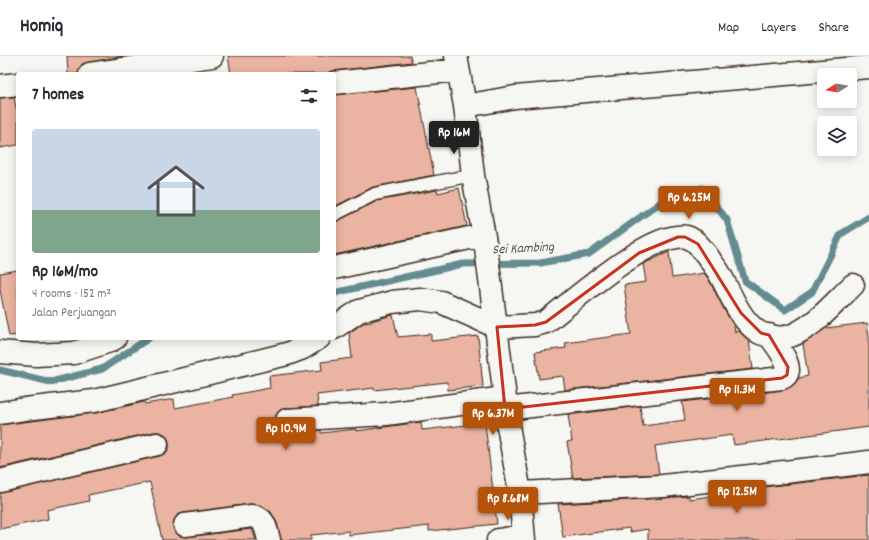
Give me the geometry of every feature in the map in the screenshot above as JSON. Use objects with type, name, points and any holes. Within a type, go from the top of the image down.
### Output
[{"type":"street","points":[[106,72],[161,65],[212,56]]},
{"type":"street","points":[[336,83],[457,63],[465,106],[473,175],[485,242],[505,404],[520,493],[523,538],[498,540]]},
{"type":"street","points":[[465,106],[515,97],[869,67]]},
{"type":"street","points":[[0,86],[16,84]]},
{"type":"street","points":[[336,327],[359,311],[392,302],[420,299],[441,302],[496,323],[535,325],[546,322],[614,270],[653,244],[668,238],[685,237],[692,239],[698,244],[718,271],[741,313],[750,324],[761,333],[769,336],[785,337],[795,334],[813,322],[853,285]]},
{"type":"street","points":[[336,268],[485,242]]},
{"type":"street","points":[[287,420],[386,414],[505,404],[786,377],[788,373],[783,354],[769,336]]},
{"type":"street","points":[[0,352],[36,356],[74,353],[112,340]]},
{"type":"street","points":[[0,414],[25,409],[102,399],[287,354],[303,348],[315,340]]},
{"type":"street","points":[[0,481],[157,444]]},
{"type":"street","points":[[520,493],[663,486],[869,462]]},
{"type":"street","points":[[185,525],[258,516],[262,519],[269,540]]},
{"type":"lane","points":[[336,214],[375,194],[473,175]]},
{"type":"highlighted area","points":[[678,237],[685,237],[698,244],[741,313],[761,333],[769,335],[788,367],[787,375],[782,378],[505,409],[497,327],[535,325],[546,322],[639,253]]},
{"type":"building","points":[[67,56],[126,56],[88,62],[82,64],[78,72],[68,72]]},
{"type":"building","points":[[228,56],[410,56],[412,62],[331,72],[231,72]]},
{"type":"building","points":[[417,87],[434,175],[373,187],[336,206],[336,95]]},
{"type":"building","points":[[14,97],[16,108],[16,145],[0,148],[0,98]]},
{"type":"building","points":[[459,188],[467,226],[336,255],[336,221],[377,201],[437,190],[438,193]]},
{"type":"building","points":[[669,252],[672,278],[704,273],[708,278],[734,326],[735,332],[739,331],[749,340],[753,369],[565,390],[563,376],[539,379],[535,352],[566,348],[565,343],[631,334],[624,285],[646,282],[643,264]]},
{"type":"building","points":[[16,270],[16,335],[9,336],[0,290],[0,273]]},
{"type":"building","points":[[393,315],[398,337],[431,334],[431,341],[478,336],[483,386],[448,390],[447,382],[374,390],[374,388],[317,395],[318,406],[286,408],[280,410],[276,415],[276,427],[281,431],[287,432],[321,430],[321,433],[356,429],[356,431],[421,422],[422,430],[485,423],[497,524],[429,531],[429,526],[349,535],[349,531],[311,535],[311,540],[281,540],[277,523],[271,512],[262,506],[250,504],[183,513],[177,515],[174,520],[173,527],[175,533],[186,537],[252,529],[256,540],[162,540],[150,482],[88,495],[89,501],[47,510],[48,519],[0,529],[0,493],[160,456],[166,453],[169,448],[169,442],[166,435],[160,432],[154,432],[0,468],[0,425],[95,413],[144,402],[145,404],[174,399],[175,408],[270,388],[269,376],[322,370],[321,362],[352,358],[349,333],[363,323],[372,322],[371,321]]},
{"type":"building","points":[[867,323],[869,336],[869,427],[734,445],[732,435],[655,446],[659,474],[573,478],[567,442],[572,441],[568,415],[640,406],[643,426],[685,420],[682,402],[784,390],[794,384],[799,378],[808,376],[803,344],[826,328]]},
{"type":"building","points":[[869,475],[869,540],[648,540],[648,529],[630,532],[629,528],[563,537],[558,504],[689,496],[689,499],[755,490],[755,488]]},
{"type":"waterway","name":"Sei Kambing","points":[[336,293],[463,264],[540,263],[589,254],[664,200],[702,188],[727,220],[745,281],[785,310],[812,292],[841,234],[869,217]]},
{"type":"waterway","name":"Sei Kambing","points":[[0,370],[51,382],[102,369],[146,340]]}]
